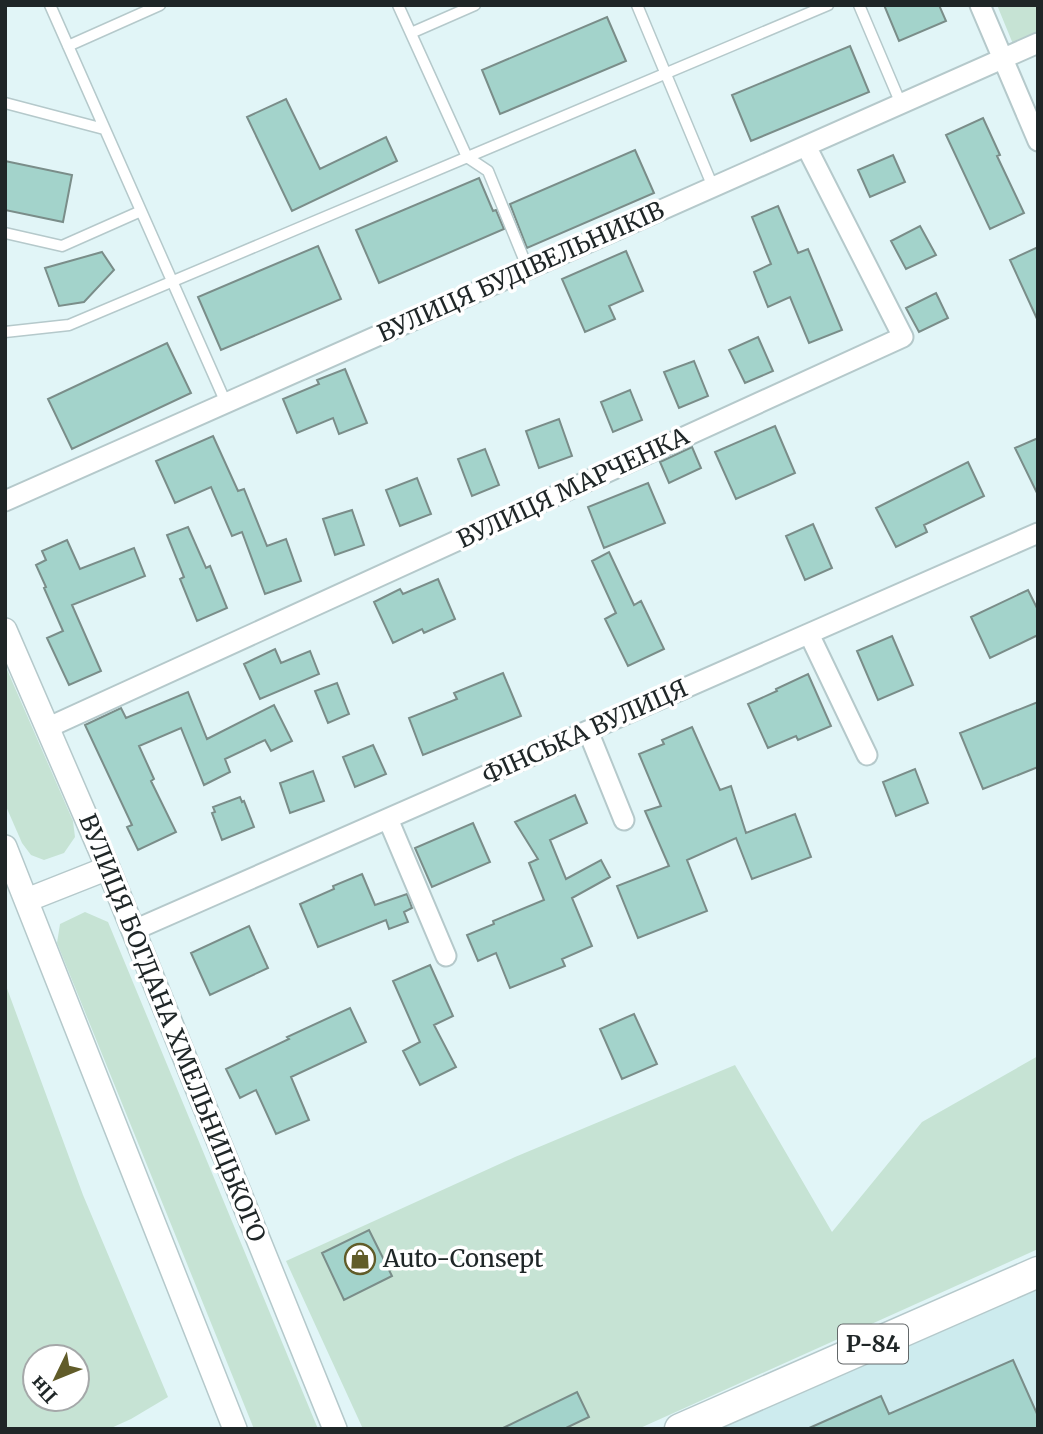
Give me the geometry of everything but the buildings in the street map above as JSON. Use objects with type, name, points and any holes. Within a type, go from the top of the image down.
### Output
[{"type":"main road","name":"Р-84","points":[[680,1429],[710,1423],[1038,1272]]},
{"type":"street","points":[[980,5],[1038,141]]},
{"type":"street","name":"ВУЛИЦЯ БУДІВЕЛЬНИКІВ","points":[[5,501],[1038,43]]},
{"type":"street","name":"ВУЛИЦЯ МАРЧЕНКА","points":[[47,728],[903,337],[806,146]]},
{"type":"street","name":"ФІНСЬКА ВУЛИЦЯ","points":[[132,931],[1038,533]]},
{"type":"street","name":"ВУЛИЦЯ БОГДАНА ХМЕЛЬНИЦЬКОГО","points":[[5,629],[108,868],[335,1429]]},
{"type":"street","points":[[809,634],[867,755]]},
{"type":"street","points":[[588,731],[624,820]]},
{"type":"street","points":[[388,819],[446,956]]},
{"type":"street","points":[[5,847],[235,1429]]},
{"type":"street","points":[[27,900],[108,868]]},
{"type":"lane","points":[[50,5],[226,403]]},
{"type":"lane","points":[[68,46],[160,5]]},
{"type":"lane","points":[[398,5],[467,157],[488,171],[528,269]]},
{"type":"lane","points":[[411,33],[475,5]]},
{"type":"lane","points":[[637,5],[713,187]]},
{"type":"lane","points":[[5,332],[69,325],[828,5]]},
{"type":"lane","points":[[859,5],[901,104]]},
{"type":"lane","points":[[5,103],[104,129]]},
{"type":"lane","points":[[5,233],[62,246],[141,211]]},
{"type":"shaded area","points":[[1038,1289],[1038,1429],[716,1429]]},
{"type":"green space","points":[[997,5],[1038,5],[1038,32],[1013,44]]},
{"type":"green space","points":[[5,665],[73,821],[75,837],[64,853],[44,860],[31,855],[22,843],[5,804]]},
{"type":"green space","points":[[85,912],[108,922],[318,1429],[254,1429],[57,943],[60,924]]},
{"type":"green space","points":[[5,983],[83,1195],[168,1397],[109,1429],[5,1429]]},
{"type":"green space","points":[[1038,1056],[1038,1249],[638,1429],[363,1429],[286,1261],[515,1157],[735,1065],[832,1232],[922,1122]]},
{"type":"place","name":"Auto-Consept","points":[[360,1259]]}]
